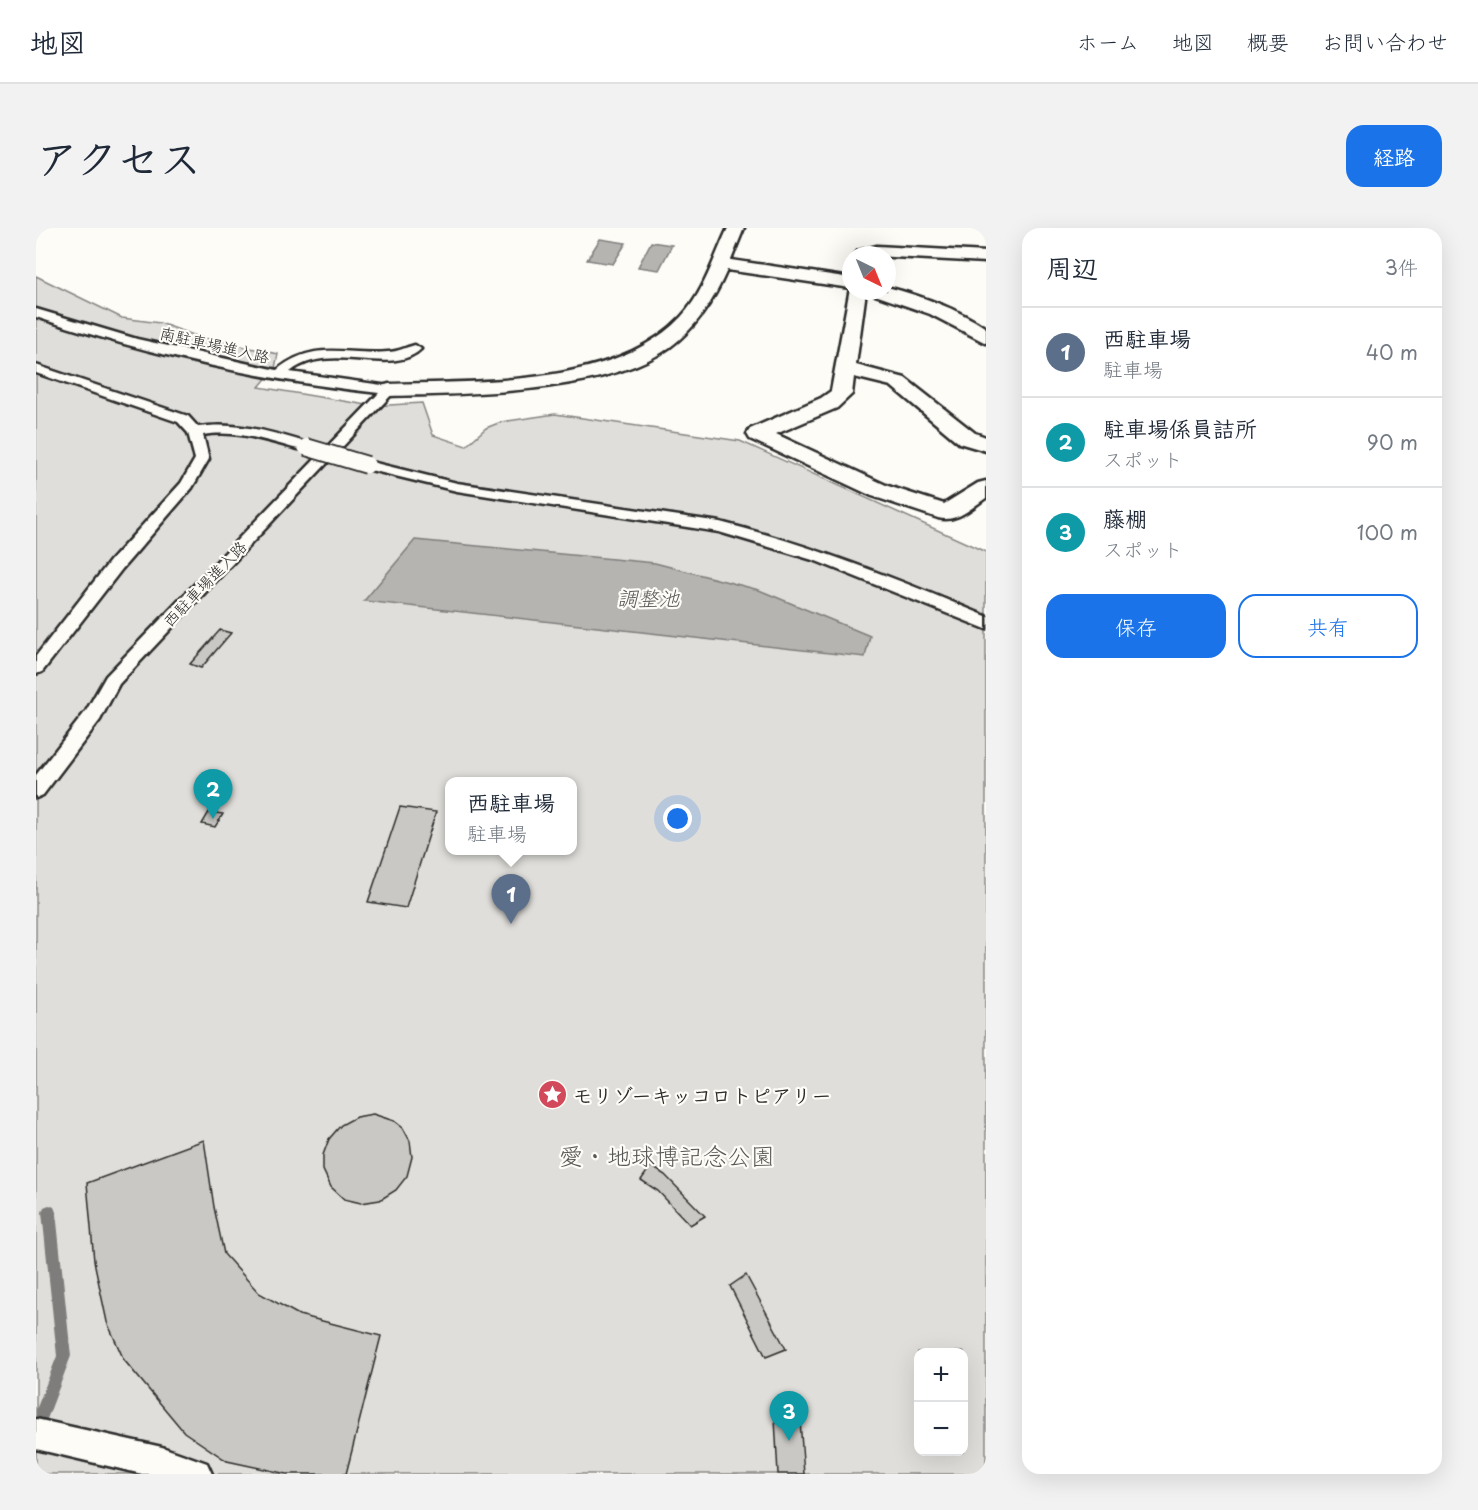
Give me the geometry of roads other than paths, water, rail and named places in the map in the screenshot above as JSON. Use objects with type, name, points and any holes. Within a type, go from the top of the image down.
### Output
[{"type":"street","points":[[389,390],[526,381],[614,367],[645,354],[670,339],[688,321],[703,300],[736,228]]},
{"type":"street","points":[[896,252],[986,257]]},
{"type":"street","points":[[962,256],[986,274]]},
{"type":"street","points":[[720,264],[842,282]]},
{"type":"street","points":[[896,294],[964,322],[986,337]]},
{"type":"street","points":[[856,300],[840,394],[830,403],[758,434],[880,490],[947,513],[986,488]]},
{"type":"street","points":[[845,369],[898,382],[967,438],[986,444]]},
{"type":"lane","name":"南駐車場進入路","points":[[36,313],[156,347],[278,375],[331,385],[389,390]]},
{"type":"lane","points":[[36,327],[51,318]]},
{"type":"lane","points":[[278,375],[302,358],[322,353],[385,357],[404,355],[415,349]]},
{"type":"lane","points":[[36,369],[183,418],[195,432],[202,459],[187,485],[116,565],[36,668]]},
{"type":"lane","name":"西駐車場進入路","points":[[36,790],[93,715],[112,680],[132,657],[389,390]]},
{"type":"lane","points":[[195,432],[216,428],[238,428],[367,465],[457,487],[720,527],[761,537],[864,572],[986,623]]},
{"type":"lane","points":[[50,1438],[162,1463],[196,1474]]},
{"type":"water","points":[[600,239],[626,243],[613,264],[587,260]]},
{"type":"water","points":[[651,242],[672,245],[659,270],[638,267]]},
{"type":"water","name":"調整池","points":[[415,540],[655,563],[759,590],[870,636],[865,657],[364,601]]},
{"type":"waterway","points":[[36,1430],[64,1356],[49,1212]]},
{"type":"place","name":"駐車場係員詰所","points":[[213,819]]},
{"type":"place","name":"西駐車場","points":[[511,924]]},
{"type":"place","name":"モリゾーキッコロトピアリー","points":[[552,1095]]},
{"type":"place","name":"藤棚","points":[[789,1441]]},
{"type":"park label","name":"愛・地球博記念公園","points":[[667,1155]]}]
